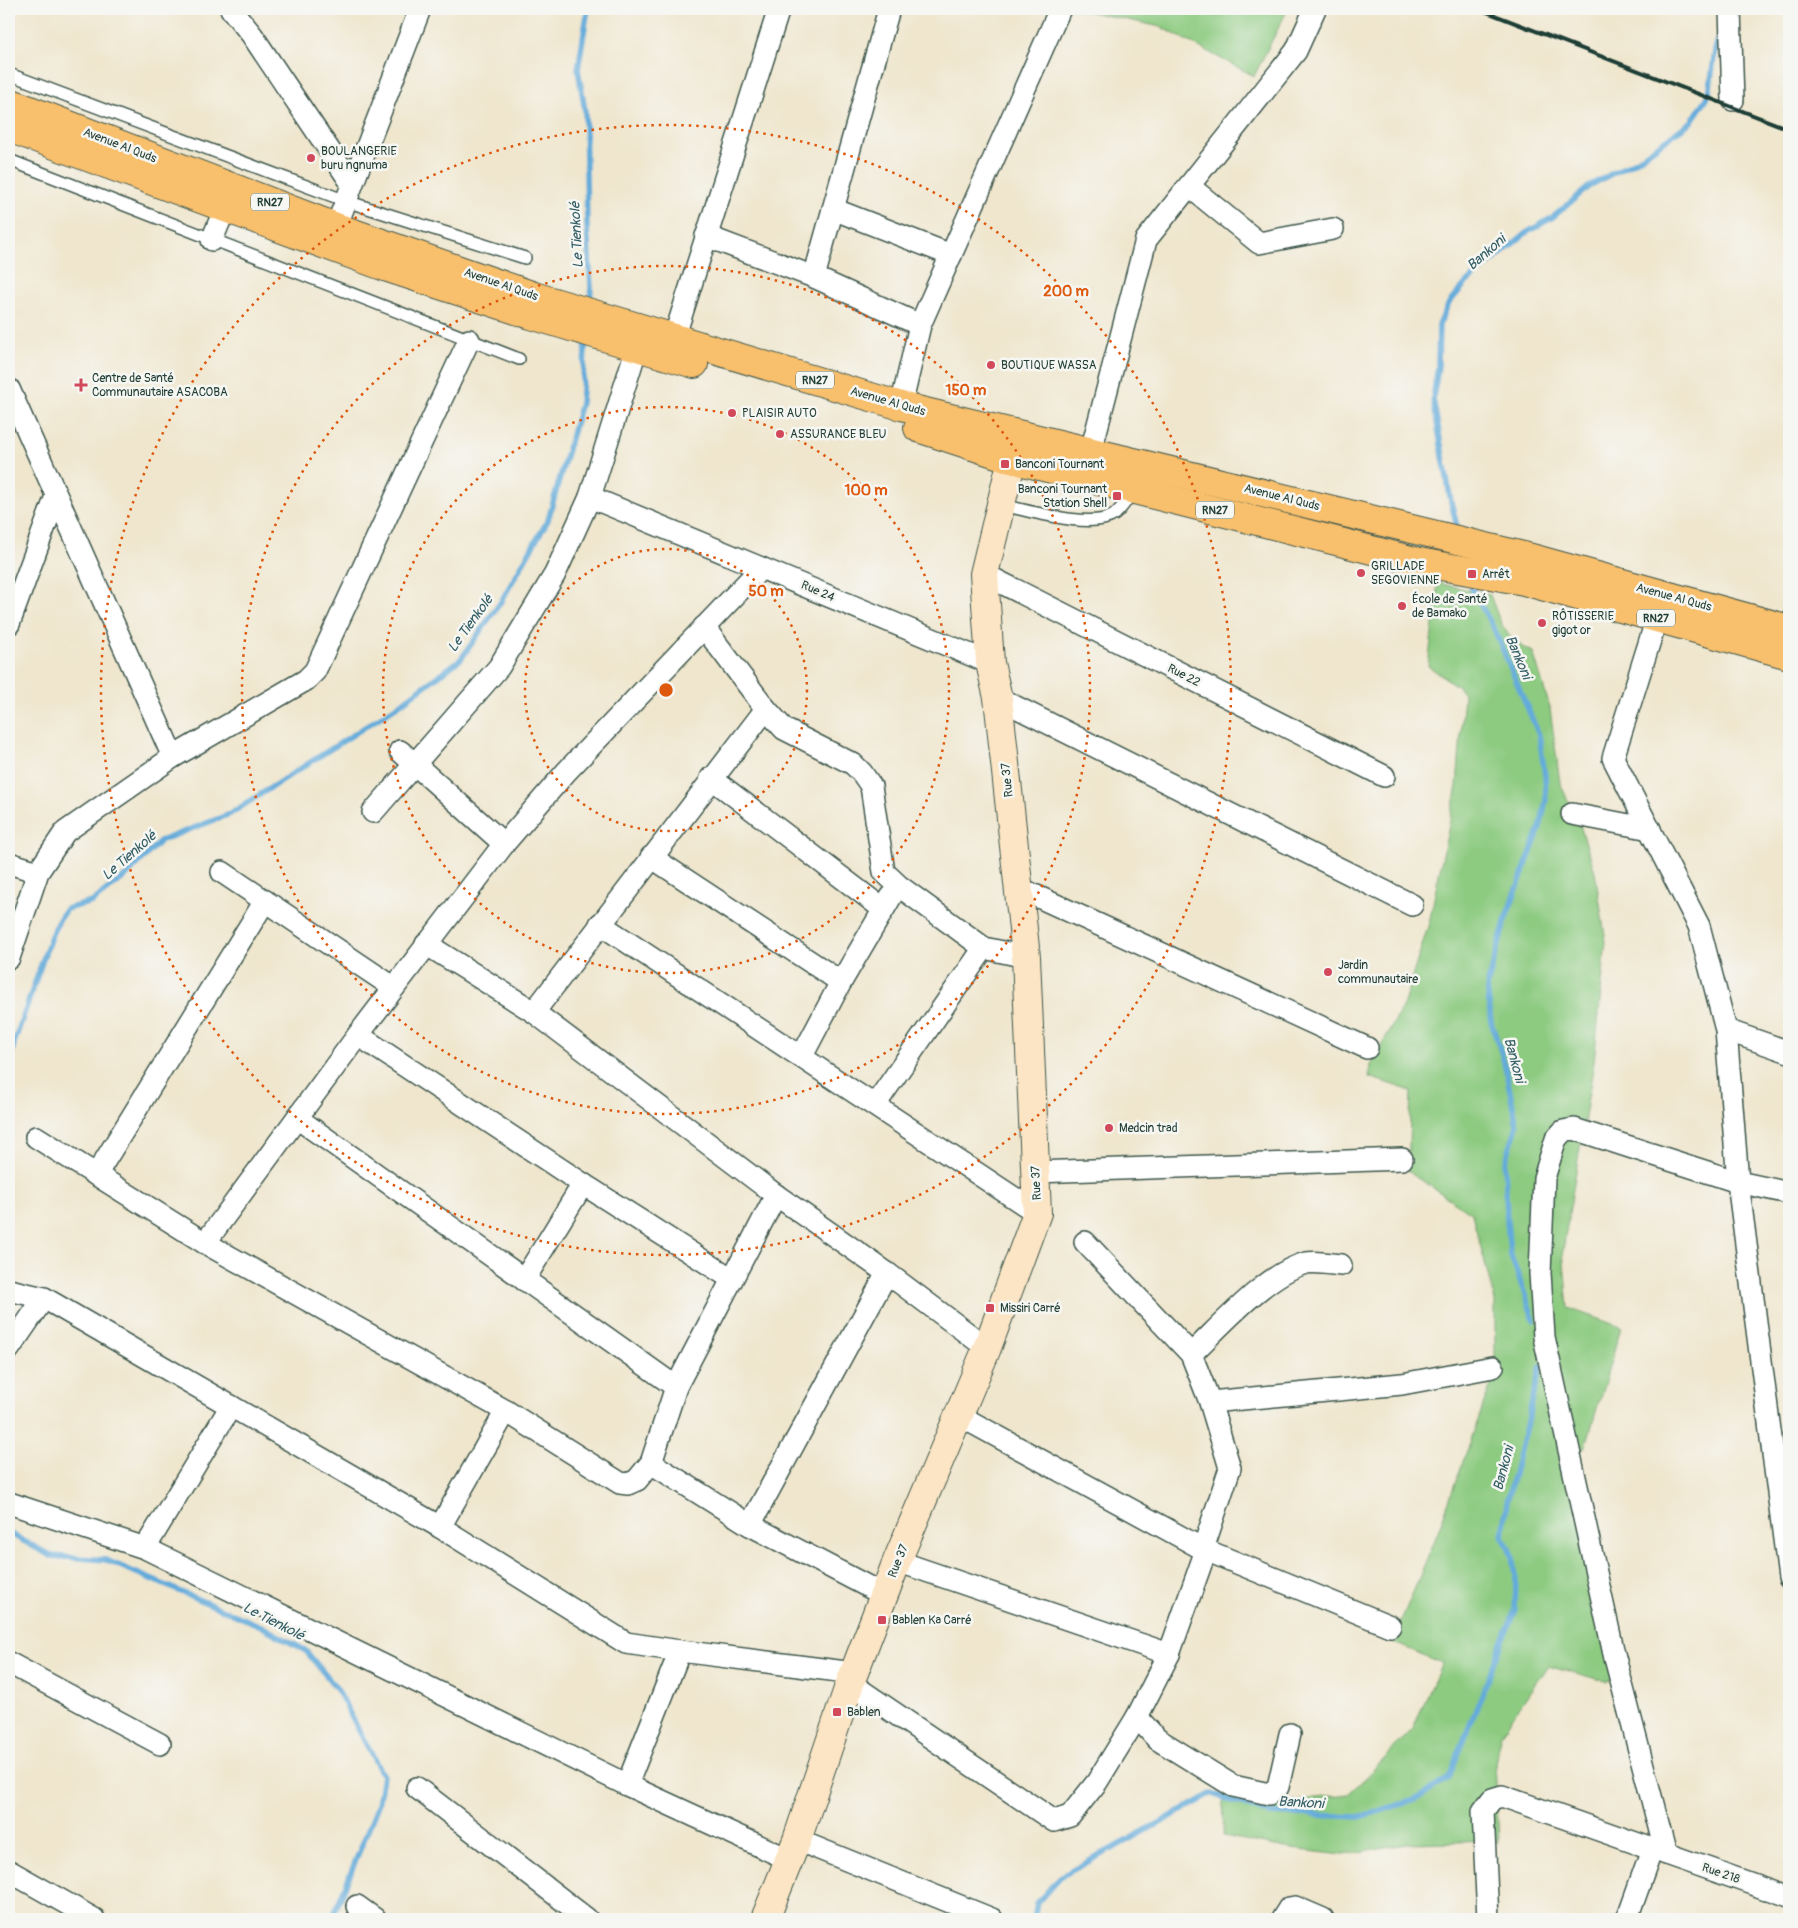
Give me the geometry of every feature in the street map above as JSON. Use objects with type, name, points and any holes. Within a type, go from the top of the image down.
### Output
[{"type":"main road","name":"Avenue Al Quds","points":[[9,102],[336,227],[533,306]]},
{"type":"main road","name":"Avenue Al Quds","points":[[9,128],[388,268],[533,306],[610,329],[674,338],[901,406],[1134,490],[1419,562],[1526,569],[1789,629]]},
{"type":"main road","name":"Avenue Al Quds","points":[[610,329],[637,347],[949,437],[1017,447],[1091,451],[1409,528],[1657,618],[1789,655]]},
{"type":"main road","name":"Rue 37","points":[[765,1919],[794,1850],[852,1678],[898,1561],[988,1348],[1037,1213],[1026,957],[998,698],[990,663],[984,574],[1017,447]]},
{"type":"street","points":[[232,9],[252,35],[349,193]]},
{"type":"street","points":[[336,227],[420,9]]},
{"type":"street","points":[[674,338],[778,9]]},
{"type":"street","points":[[814,277],[889,9]]},
{"type":"street","points":[[901,406],[920,325],[1060,9]]},
{"type":"street","points":[[1091,451],[1146,240],[1296,51],[1315,9]]},
{"type":"street","points":[[1730,9],[1733,100]]},
{"type":"street","points":[[1189,186],[1259,243],[1333,229]]},
{"type":"street","points":[[212,240],[225,208]]},
{"type":"street","points":[[833,209],[951,255]]},
{"type":"street","points":[[706,236],[814,277],[920,325]]},
{"type":"street","points":[[9,958],[38,872],[66,832],[173,757],[306,680],[315,672],[469,340]]},
{"type":"street","points":[[373,812],[500,667],[555,574],[590,497],[637,347]]},
{"type":"street","points":[[9,389],[173,757]]},
{"type":"street","points":[[9,624],[56,496]]},
{"type":"street","name":"Rue 24","points":[[590,497],[990,663]]},
{"type":"street","points":[[205,1243],[358,1034],[504,844],[566,772],[761,568]]},
{"type":"street","name":"Rue 22","points":[[984,574],[1384,776]]},
{"type":"street","points":[[1657,618],[1613,758],[1699,926],[1726,1030],[1738,1182],[1789,1578]]},
{"type":"street","points":[[704,628],[766,709],[784,729],[853,764],[862,773],[871,786],[884,872],[899,886],[984,948],[1026,957]]},
{"type":"street","points":[[998,698],[1412,905]]},
{"type":"street","points":[[534,1012],[711,778],[766,709]]},
{"type":"street","points":[[400,751],[504,844]]},
{"type":"street","points":[[711,778],[883,909]]},
{"type":"street","points":[[1572,814],[1650,829]]},
{"type":"street","points":[[651,857],[840,982]]},
{"type":"street","points":[[9,863],[38,872]]},
{"type":"street","points":[[222,872],[394,987]]},
{"type":"street","points":[[802,1056],[840,982],[883,909],[899,886]]},
{"type":"street","points":[[1019,888],[1367,1048]]},
{"type":"street","points":[[96,1175],[265,901]]},
{"type":"street","points":[[600,924],[1037,1213]]},
{"type":"street","points":[[426,944],[534,1012],[776,1195],[887,1273],[988,1348]]},
{"type":"street","points":[[875,1105],[984,948]]},
{"type":"street","points":[[1726,1030],[1789,1052]]},
{"type":"street","points":[[358,1034],[583,1184],[732,1279]]},
{"type":"street","points":[[297,1118],[676,1387]]},
{"type":"street","points":[[1627,1919],[1659,1851],[1544,1337],[1540,1273],[1544,1178],[1556,1139],[1562,1130],[1574,1129],[1738,1182],[1789,1193]]},
{"type":"street","points":[[36,1137],[205,1243],[506,1412],[620,1483],[628,1484],[637,1480],[651,1463],[676,1387],[776,1195]]},
{"type":"street","points":[[1035,1172],[1402,1159]]},
{"type":"street","points":[[524,1280],[583,1184]]},
{"type":"street","points":[[9,1290],[44,1298],[440,1526],[626,1643],[852,1678],[1054,1821],[1070,1816],[1097,1782],[1137,1718],[1169,1654],[1230,1468],[1210,1402],[1191,1354],[1086,1242]]},
{"type":"street","points":[[1191,1354],[1248,1300],[1281,1274],[1307,1262],[1341,1265]]},
{"type":"street","points":[[750,1525],[887,1273]]},
{"type":"street","points":[[9,1349],[44,1298]]},
{"type":"street","points":[[1210,1402],[1402,1384],[1493,1366]]},
{"type":"street","points":[[146,1548],[231,1406]]},
{"type":"street","points":[[440,1526],[506,1412]]},
{"type":"street","points":[[960,1416],[1204,1549],[1390,1626]]},
{"type":"street","points":[[651,1463],[750,1525],[884,1595]]},
{"type":"street","points":[[9,1503],[146,1548],[627,1785],[794,1850],[992,1919]]},
{"type":"street","points":[[898,1561],[1169,1654]]},
{"type":"street","points":[[627,1785],[680,1651]]},
{"type":"street","points":[[9,1663],[160,1744]]},
{"type":"street","points":[[1137,1718],[1157,1739],[1233,1786],[1269,1794],[1278,1786],[1290,1734]]},
{"type":"street","points":[[417,1788],[587,1919]]},
{"type":"street","name":"Rue 218","points":[[1488,1919],[1483,1810],[1492,1799],[1502,1796],[1789,1897]]},
{"type":"street","points":[[9,1871],[94,1919]]},
{"type":"street","points":[[356,1906],[375,1919]]},
{"type":"street","points":[[1282,1919],[1289,1908],[1295,1907],[1323,1919]]},
{"type":"lane","points":[[9,74],[349,193],[525,258]]},
{"type":"lane","points":[[9,160],[519,359]]},
{"type":"lane","points":[[1001,505],[1059,518],[1093,522],[1114,515],[1134,490]]},
{"type":"green space","points":[[1076,9],[1288,9],[1254,76],[1161,27]]},
{"type":"green space","points":[[1438,583],[1490,595],[1504,629],[1515,641],[1533,652],[1550,708],[1560,783],[1581,828],[1595,872],[1606,942],[1594,1062],[1563,1250],[1568,1308],[1621,1327],[1585,1449],[1569,1445],[1613,1679],[1607,1682],[1548,1665],[1501,1734],[1495,1762],[1499,1841],[1406,1843],[1343,1855],[1291,1849],[1223,1836],[1224,1789],[1274,1803],[1348,1794],[1372,1772],[1413,1728],[1442,1663],[1392,1642],[1433,1545],[1495,1373],[1495,1301],[1472,1214],[1408,1171],[1411,1091],[1369,1077],[1371,1065],[1403,1006],[1429,923],[1457,786],[1464,694],[1457,686],[1428,666]]},
{"type":"waterway","name":"Le Tienkolé","points":[[588,9],[578,69],[585,111],[590,305]]},
{"type":"waterway","name":"Bankoni","points":[[1458,531],[1433,399],[1438,366],[1439,325],[1449,303],[1467,282],[1526,233],[1553,217],[1591,185],[1637,160],[1691,122],[1709,95],[1715,50],[1722,26]]},
{"type":"waterway","name":"Le Tienkolé","points":[[9,1070],[14,1043],[51,936],[66,909],[92,902],[127,875],[160,841],[230,814],[399,705],[461,659],[500,603],[548,520],[581,403],[586,339]]},
{"type":"waterway","name":"Bankoni","points":[[1470,579],[1472,589],[1494,629],[1539,735],[1545,775],[1546,800],[1540,828],[1507,915],[1487,986],[1491,1022],[1503,1058],[1517,1125],[1505,1164],[1510,1253],[1534,1320]]},
{"type":"waterway","name":"Bankoni","points":[[1034,1919],[1037,1903],[1060,1877],[1212,1794],[1268,1813],[1359,1817],[1415,1800],[1449,1778],[1515,1610],[1516,1575],[1513,1558],[1503,1536],[1507,1502],[1541,1366]]},
{"type":"waterway","name":"Le Tienkolé","points":[[9,1533],[51,1556],[106,1560],[261,1626],[306,1651],[337,1689],[383,1776],[378,1805],[332,1919]]},
{"type":"railway","points":[[1479,9],[1789,129]]},
{"type":"place","name":"BOULANGERIE buru ngnuma","points":[[311,158]]},
{"type":"place","name":"BOUTIQUE WASSA","points":[[991,365]]},
{"type":"place","name":"Centre de Santé Communautaire ASACOBA","points":[[81,385]]},
{"type":"place","name":"PLAISIR AUTO","points":[[732,413]]},
{"type":"place","name":"ASSURANCE BLEU","points":[[780,434]]},
{"type":"place","name":"Banconi Tournant","points":[[1005,464]]},
{"type":"place","name":"Banconi Tournant Station Shell","points":[[1117,496]]},
{"type":"place","name":"GRILLADE SEGOVIENNE","points":[[1361,573]]},
{"type":"place","name":"Arrêt","points":[[1472,574]]},
{"type":"place","name":"École de Santé de Bamako","points":[[1402,606]]},
{"type":"place","name":"RÔTISSERIE gigot or","points":[[1542,623]]},
{"type":"place","name":"Jardin communautaire","points":[[1328,972]]},
{"type":"place","name":"Medcin trad","points":[[1109,1128]]},
{"type":"place","name":"Missiri Carré","points":[[990,1308]]},
{"type":"place","name":"Bablen Ka Carré","points":[[882,1620]]},
{"type":"place","name":"Bablen","points":[[837,1712]]}]
